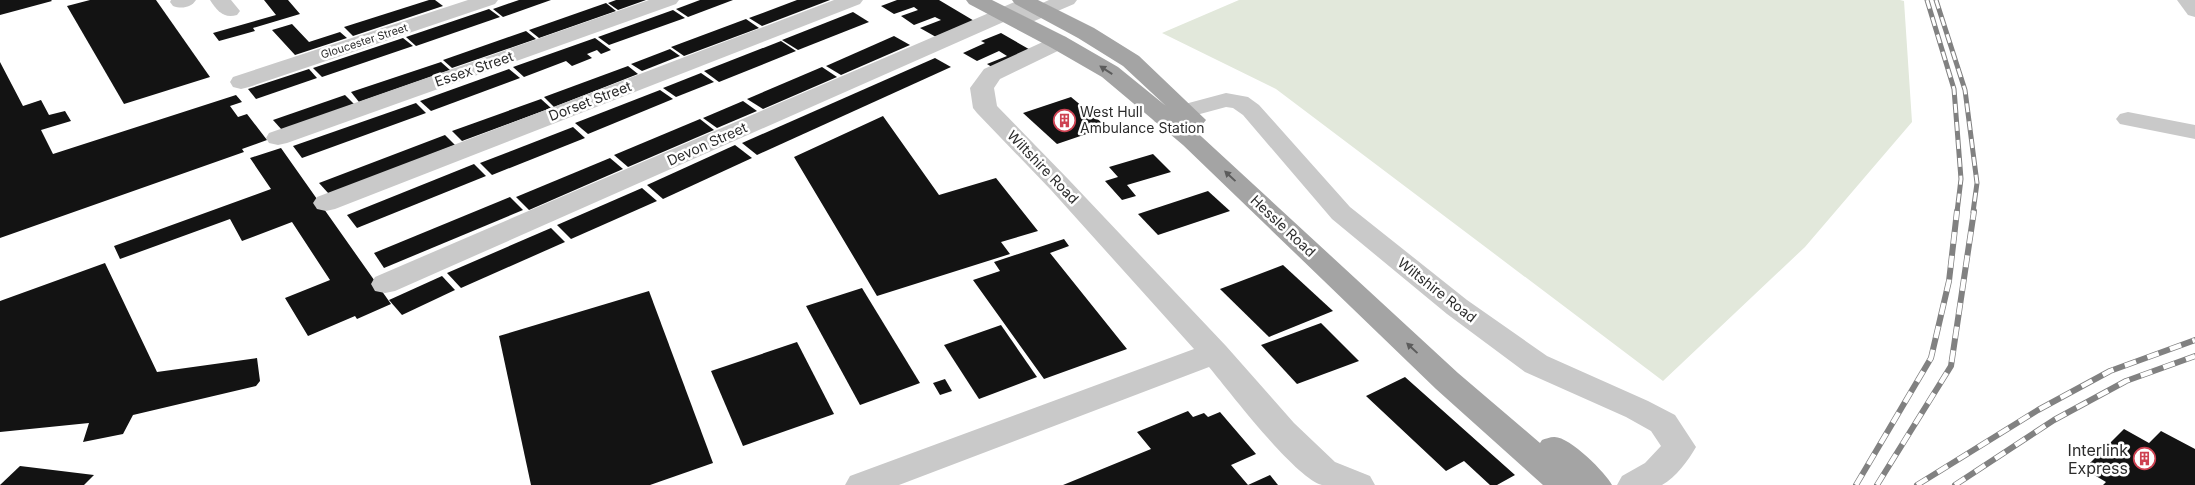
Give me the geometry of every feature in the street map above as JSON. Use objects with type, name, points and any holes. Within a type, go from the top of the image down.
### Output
[{"type":"main road","name":"Hessle Road","points":[[976,0],[1023,10],[1086,34],[1131,61],[1174,114],[1458,378],[1566,485]]},
{"type":"main road","name":"Hessle Road","points":[[1023,10],[1058,42],[1110,72],[1174,114]]},
{"type":"main road","name":"Hessle Road","points":[[1458,378],[1595,485]]},
{"type":"street","name":"Gloucester Street","points":[[241,82],[265,64],[488,0]]},
{"type":"street","name":"Essex Street","points":[[278,138],[670,0]]},
{"type":"street","name":"Dorset Street","points":[[326,203],[853,0]]},
{"type":"street","name":"Devon Street","points":[[384,284],[1023,10],[1067,0]]},
{"type":"street","points":[[2187,0],[2195,11]]},
{"type":"street","name":"Wiltshire Road","points":[[1058,42],[992,74],[982,88],[985,108],[1060,185],[1215,353],[1282,432],[1323,471],[1358,485]]},
{"type":"street","name":"Wiltshire Road","points":[[1174,114],[1226,100],[1240,102],[1251,110],[1341,212],[1458,307],[1536,364],[1638,409],[1663,423],[1679,447],[1657,472],[1634,485]]},
{"type":"street","points":[[2146,125],[2195,132]]},
{"type":"street","points":[[862,485],[1215,353]]},
{"type":"shaded area","points":[[1239,0],[1900,0],[1904,1],[1912,122],[1805,247],[1663,381],[1276,89],[1162,33]]},
{"type":"building","points":[[0,0],[51,0],[52,1],[0,15]]},
{"type":"building","points":[[90,0],[156,0],[210,77],[124,104],[67,6]]},
{"type":"building","points":[[264,0],[288,0],[300,14],[253,28],[255,31],[219,41],[213,33],[276,15]]},
{"type":"building","points":[[429,0],[435,0],[443,6],[353,36],[344,27]]},
{"type":"building","points":[[519,0],[551,0],[503,17],[493,9]]},
{"type":"building","points":[[616,0],[646,0],[618,10],[608,3]]},
{"type":"building","points":[[700,0],[733,0],[688,17],[676,9]]},
{"type":"building","points":[[797,0],[830,0],[762,26],[749,18]]},
{"type":"building","points":[[897,0],[939,0],[976,22],[936,37],[920,28],[941,20],[935,17],[914,25],[901,16],[918,10],[914,7],[894,14],[881,6]]},
{"type":"building","points":[[606,3],[616,11],[539,38],[529,30]]},
{"type":"building","points":[[489,9],[500,17],[416,46],[406,37]]},
{"type":"building","points":[[673,10],[685,18],[609,45],[598,37]]},
{"type":"building","points":[[853,12],[869,22],[798,50],[782,40]]},
{"type":"building","points":[[746,19],[759,28],[684,56],[671,47]]},
{"type":"building","points":[[292,24],[309,42],[340,32],[347,38],[295,55],[272,30]]},
{"type":"building","points":[[526,31],[536,39],[452,68],[443,60]]},
{"type":"building","points":[[1001,33],[1034,52],[995,69],[987,64],[1007,56],[999,51],[977,61],[963,53],[985,43],[981,41]]},
{"type":"building","points":[[894,36],[910,45],[841,75],[826,66]]},
{"type":"building","points":[[403,38],[413,46],[322,77],[313,68]]},
{"type":"building","points":[[595,38],[611,50],[601,54],[597,50],[587,54],[592,58],[572,66],[566,61],[524,77],[513,67]]},
{"type":"building","points":[[781,41],[796,51],[719,82],[704,71]]},
{"type":"building","points":[[670,49],[680,56],[642,71],[631,64]]},
{"type":"building","points":[[935,58],[951,67],[757,155],[742,143]]},
{"type":"building","points":[[0,62],[23,106],[41,100],[49,115],[65,111],[71,121],[41,130],[53,154],[236,95],[242,102],[230,106],[238,117],[247,114],[267,140],[242,149],[244,152],[0,238]]},
{"type":"building","points":[[441,62],[450,70],[359,102],[351,92]]},
{"type":"building","points":[[628,66],[638,74],[554,107],[544,97]]},
{"type":"building","points":[[822,67],[837,77],[763,109],[747,99]]},
{"type":"building","points":[[309,69],[317,78],[256,99],[248,89]]},
{"type":"building","points":[[509,69],[520,78],[431,111],[420,101]]},
{"type":"building","points":[[701,73],[714,82],[676,97],[663,88]]},
{"type":"building","points":[[660,90],[673,99],[588,134],[575,123]]},
{"type":"building","points":[[345,95],[354,104],[282,130],[273,120]]},
{"type":"building","name":"West Hull Ambulance Station","points":[[1071,97],[1107,127],[1057,144],[1023,113]]},
{"type":"building","points":[[541,99],[551,108],[462,141],[452,131]]},
{"type":"building","points":[[743,101],[757,111],[717,128],[703,118]]},
{"type":"building","points":[[416,103],[426,113],[302,158],[293,146]]},
{"type":"building","points":[[883,116],[939,195],[996,178],[1038,231],[1001,242],[1010,254],[877,296],[794,157]]},
{"type":"building","points":[[700,119],[714,130],[628,167],[614,155]]},
{"type":"building","points":[[573,127],[585,138],[492,175],[480,163]]},
{"type":"building","points":[[445,135],[455,145],[329,194],[319,183]]},
{"type":"building","points":[[735,145],[752,158],[663,199],[647,185]]},
{"type":"building","points":[[281,148],[391,304],[357,319],[355,316],[308,336],[285,298],[330,280],[292,222],[242,241],[230,219],[120,259],[114,246],[271,189],[250,158]]},
{"type":"building","points":[[1153,154],[1171,172],[1127,185],[1136,196],[1122,200],[1105,181],[1118,177],[1109,167]]},
{"type":"building","points":[[610,158],[623,169],[529,210],[516,197]]},
{"type":"building","points":[[474,164],[486,176],[357,228],[347,215]]},
{"type":"building","points":[[642,188],[657,201],[571,239],[557,225]]},
{"type":"building","points":[[1208,191],[1230,211],[1158,235],[1138,214]]},
{"type":"building","points":[[510,197],[523,210],[384,268],[374,253]]},
{"type":"building","points":[[551,228],[565,242],[461,288],[447,273]]},
{"type":"building","points":[[1064,239],[1069,246],[1050,253],[1127,349],[1044,379],[973,280],[1000,271],[994,262]]},
{"type":"building","points":[[105,263],[157,372],[257,358],[260,381],[256,386],[133,415],[123,434],[83,442],[89,423],[0,432],[0,301]]},
{"type":"building","points":[[1283,265],[1333,311],[1269,337],[1220,289]]},
{"type":"building","points":[[442,276],[455,290],[402,315],[389,300]]},
{"type":"building","points":[[862,288],[920,383],[860,405],[806,306]]},
{"type":"building","points":[[649,291],[713,463],[650,485],[531,485],[499,336]]},
{"type":"building","points":[[1321,323],[1359,361],[1297,384],[1261,345]]},
{"type":"building","points":[[1001,325],[1037,377],[979,399],[944,345]]},
{"type":"building","points":[[797,342],[834,414],[743,446],[711,371]]},
{"type":"building","points":[[1405,377],[1515,475],[1497,485],[1490,485],[1464,461],[1446,471],[1366,396]]},
{"type":"building","points":[[945,379],[952,391],[940,395],[933,383]]},
{"type":"building","points":[[1188,411],[1193,417],[1204,413],[1208,417],[1220,412],[1256,454],[1231,465],[1248,485],[1063,485],[1151,449],[1137,432]]},
{"type":"building","name":"Interlink Express","points":[[2124,429],[2149,443],[2161,431],[2195,449],[2195,485],[2103,485],[2106,482],[2084,469]]},
{"type":"building","points":[[20,466],[94,475],[84,485],[0,485]]},
{"type":"building","points":[[1270,475],[1278,485],[1248,485]]},
{"type":"railway","points":[[1927,0],[1954,89],[1961,179],[1957,212]]},
{"type":"railway","points":[[1936,0],[1965,90],[1977,183],[1973,212]]},
{"type":"railway","points":[[1856,485],[1931,358],[1949,281],[1957,211]]},
{"type":"railway","points":[[1877,485],[1951,366],[1974,211]]},
{"type":"railway","points":[[1917,485],[2038,410],[2110,371],[2195,340]]},
{"type":"railway","points":[[1955,485],[2054,420],[2126,381],[2195,356]]},
{"type":"place","name":"West Hull Ambulance Station","points":[[1064,120]]},
{"type":"place","name":"Interlink Express","points":[[2144,459]]}]
